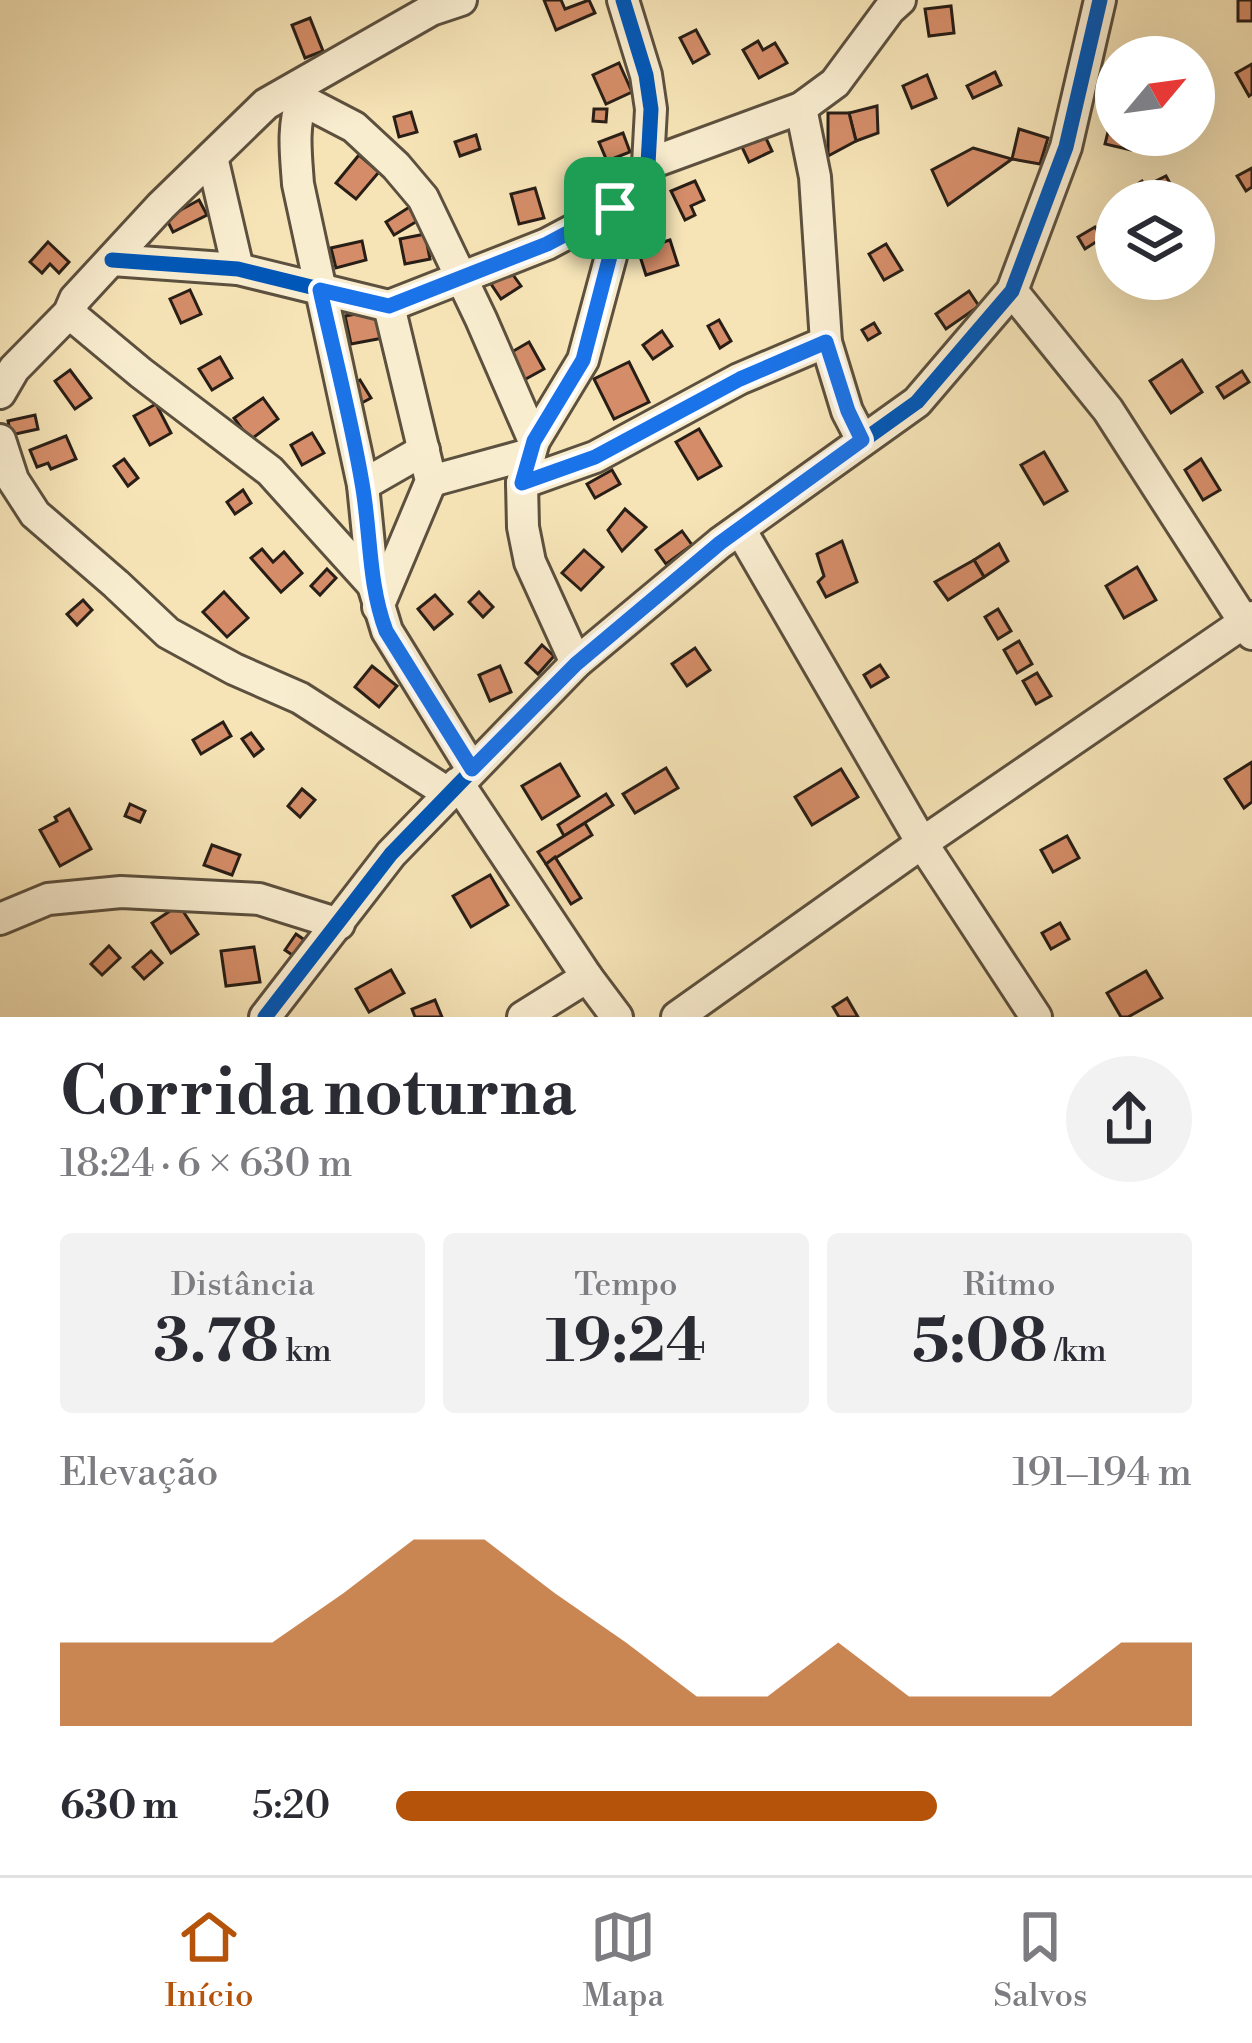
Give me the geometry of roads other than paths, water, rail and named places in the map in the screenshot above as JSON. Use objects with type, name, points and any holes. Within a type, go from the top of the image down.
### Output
[{"type":"street","points":[[0,392],[14,369],[69,313],[75,299],[161,206],[266,104],[300,94],[431,5],[461,0]]},
{"type":"street","points":[[623,0],[646,75],[651,109],[648,164]]},
{"type":"street","points":[[112,260],[238,269],[389,306],[547,244],[615,208],[648,164],[801,108],[835,83],[900,0]]},
{"type":"street","points":[[265,1017],[391,854],[576,664],[720,543],[917,402],[1012,290],[1066,147],[1100,0]]},
{"type":"street","points":[[300,94],[354,128],[423,197],[460,276],[529,459]]},
{"type":"street","points":[[300,94],[295,136],[298,184],[363,485],[375,596],[386,631],[460,782],[616,1017]]},
{"type":"street","points":[[801,108],[815,177],[826,342],[862,440]]},
{"type":"street","points":[[212,158],[238,269]]},
{"type":"street","points":[[576,664],[530,562],[523,527],[529,459],[583,360],[610,256],[615,208]]},
{"type":"street","points":[[677,1017],[922,843],[1249,624],[1108,410],[1012,290]]},
{"type":"street","points":[[375,596],[431,481],[389,306]]},
{"type":"street","points":[[69,313],[270,472],[375,596]]},
{"type":"street","points":[[431,481],[529,459],[595,457],[740,379],[826,342]]},
{"type":"street","points":[[0,440],[13,480],[35,514],[168,633],[460,782]]},
{"type":"street","points":[[363,485],[424,450]]},
{"type":"street","points":[[740,529],[922,843],[1036,1017]]},
{"type":"street","points":[[0,919],[48,899],[121,892],[259,899],[339,923]]},
{"type":"street","points":[[524,1017],[587,977]]}]
